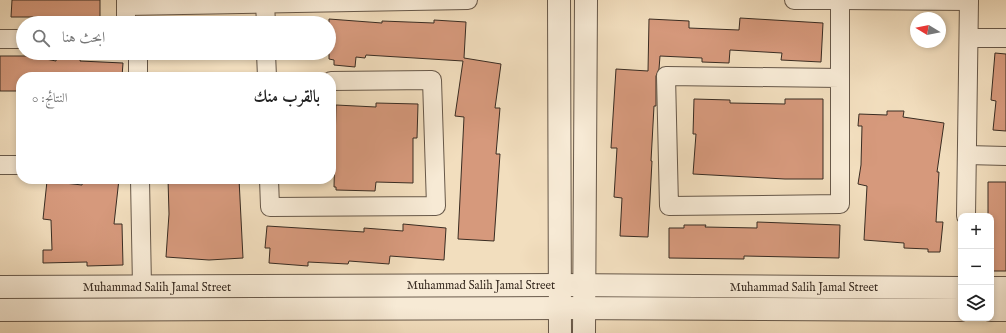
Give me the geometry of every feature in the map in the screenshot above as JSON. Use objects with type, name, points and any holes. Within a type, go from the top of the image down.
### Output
[{"type":"street","points":[[126,10],[265,4],[468,0]]},
{"type":"street","points":[[559,0],[560,333]]},
{"type":"street","points":[[584,333],[586,0]]},
{"type":"street","points":[[794,0],[969,1],[966,213]]},
{"type":"street","points":[[840,0],[840,78],[840,204],[669,206],[666,76],[840,78]]},
{"type":"street","points":[[265,4],[266,16]]},
{"type":"street","points":[[968,38],[1006,38]]},
{"type":"street","points":[[0,39],[16,39]]},
{"type":"street","points":[[138,60],[138,72]]},
{"type":"street","points":[[266,60],[267,72]]},
{"type":"street","points":[[269,184],[270,207],[436,206],[432,80],[336,81]]},
{"type":"street","points":[[967,155],[1006,156]]},
{"type":"street","points":[[0,165],[16,165]]},
{"type":"street","points":[[140,184],[142,287]]},
{"type":"street","name":"Muhammad Salih Jamal Street","points":[[0,287],[584,285],[958,288]]},
{"type":"street","points":[[994,288],[1006,288]]},
{"type":"street","name":"Muhammad Salih Jamal Street","points":[[0,310],[560,308],[958,310]]},
{"type":"street","points":[[994,310],[1006,310]]},
{"type":"building","points":[[12,0],[100,0],[100,16],[11,17]]},
{"type":"building","points":[[740,18],[823,23],[821,62],[781,60],[782,53],[730,50],[729,63],[702,62],[702,58],[660,56],[659,69],[656,76],[656,106],[654,106],[648,237],[620,236],[622,198],[614,197],[617,148],[611,148],[616,69],[648,71],[649,19],[689,21],[689,28],[739,30]]},
{"type":"building","points":[[336,20],[382,23],[382,21],[434,23],[434,20],[466,22],[464,58],[501,64],[495,108],[500,108],[496,154],[500,154],[494,241],[458,239],[464,117],[455,116],[463,61],[366,55],[365,58],[356,57],[355,67],[334,65],[334,60],[336,60]]},
{"type":"building","points":[[995,53],[1006,54],[1006,131],[993,130],[996,101],[991,100]]},
{"type":"building","points":[[0,56],[16,56],[16,60],[80,60],[123,63],[122,72],[16,72],[16,91],[0,91]]},
{"type":"building","points":[[694,99],[730,100],[730,103],[785,104],[785,99],[823,99],[823,179],[785,179],[693,174],[696,134],[693,134]]},
{"type":"building","points":[[376,103],[418,104],[417,138],[413,138],[413,183],[376,182],[375,191],[336,190],[336,187],[334,187],[334,184],[336,184],[336,105],[376,107]]},
{"type":"building","points":[[887,111],[904,111],[903,117],[944,123],[937,172],[939,172],[936,222],[943,222],[940,252],[928,252],[928,249],[904,248],[904,243],[864,240],[867,186],[858,184],[861,165],[862,126],[858,126],[859,114],[887,115]]},
{"type":"building","points":[[988,182],[1006,182],[1006,271],[994,271],[994,213],[988,213]]},
{"type":"building","points":[[47,184],[118,184],[114,224],[122,224],[123,265],[87,266],[87,262],[43,263],[43,250],[52,250],[51,220],[43,219]]},
{"type":"building","points":[[168,184],[239,184],[243,258],[209,260],[166,257],[169,214]]},
{"type":"building","points":[[757,222],[840,225],[839,258],[744,256],[744,259],[669,258],[669,228],[684,228],[684,225],[706,225],[705,227],[757,228]]},
{"type":"building","points":[[403,224],[446,228],[444,260],[390,256],[389,264],[349,261],[348,264],[308,262],[308,266],[269,263],[270,248],[265,248],[267,226],[364,232],[364,228],[403,231]]}]
